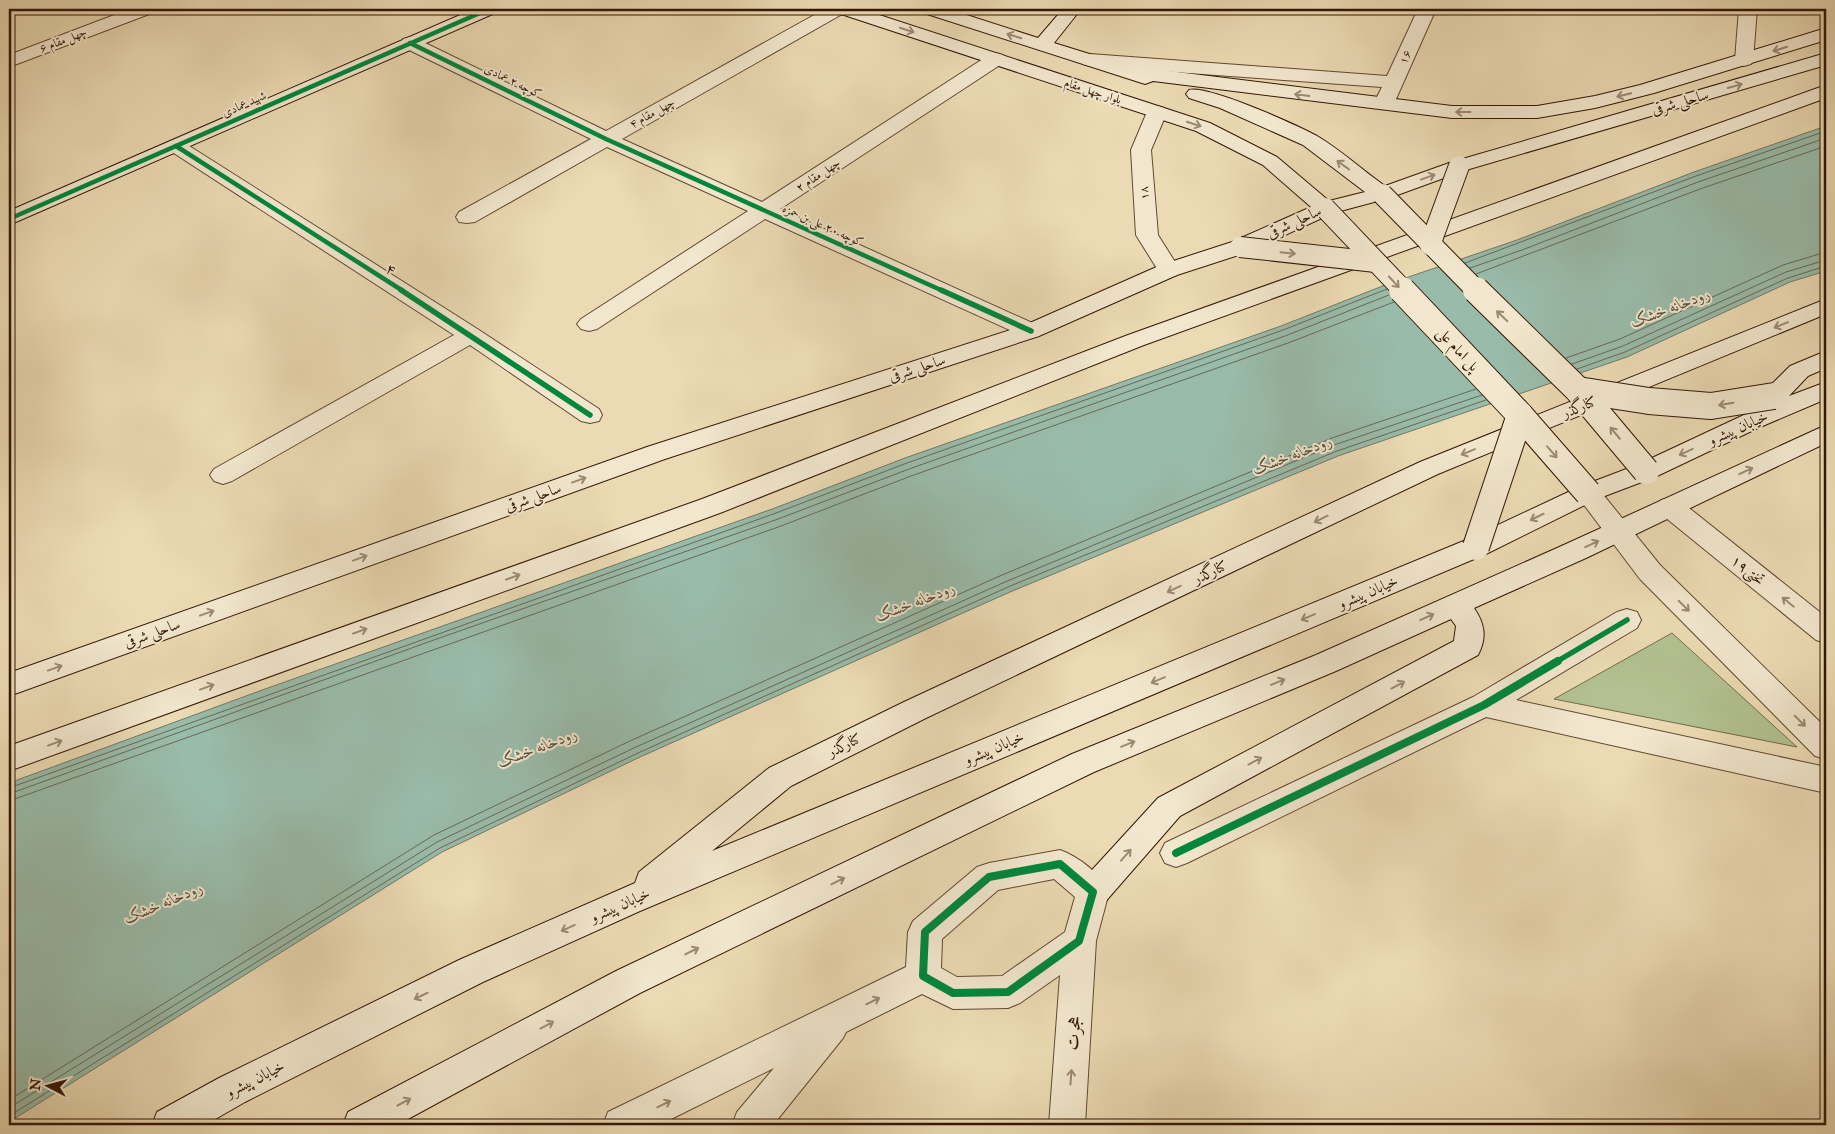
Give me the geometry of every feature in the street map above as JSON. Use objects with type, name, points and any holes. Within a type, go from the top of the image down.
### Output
[{"type":"main road","name":"چهل مقام ۶","points":[[10,60],[146,9]]},
{"type":"main road","name":"شهید عمادی","points":[[9,219],[489,9]]},
{"type":"main road","name":"چهل مقام ۴","points":[[467,217],[838,9]]},
{"type":"main road","name":"بلوار چهل مقام","points":[[844,9],[1203,127],[1270,161],[1325,208]]},
{"type":"main road","name":"بلوار چهل مقام","points":[[930,9],[1227,104],[1310,141],[1382,194]]},
{"type":"main road","points":[[1042,45],[1072,9]]},
{"type":"main road","name":"۱۶","points":[[1383,105],[1427,9]]},
{"type":"main road","points":[[1744,60],[1748,9]]},
{"type":"main road","name":"ساحلی شرقی","points":[[1127,72],[1452,112],[1537,112],[1595,102],[1744,60],[1826,34]]},
{"type":"main road","name":"کوچه ۲ عمادی","points":[[410,43],[606,139]]},
{"type":"main road","name":"چهل مقام ۲","points":[[589,324],[996,59]]},
{"type":"main road","name":"ساحلی شرقی","points":[[9,685],[656,453],[1031,331],[1169,270],[1240,248],[1325,208],[1382,194],[1459,166],[1826,59]]},
{"type":"main road","points":[[1090,60],[1394,82]]},
{"type":"main road","points":[[9,759],[711,506],[1136,340],[1826,91]]},
{"type":"main road","name":"۱۸","points":[[1157,112],[1141,150],[1147,235],[1169,270]]},
{"type":"main road","name":"کوچه ۲۰ علی بن حمزه","points":[[606,139],[1031,331]]},
{"type":"main road","name":"۴","points":[[176,146],[471,335],[590,415]]},
{"type":"main road","points":[[1430,245],[1459,166]]},
{"type":"main road","points":[[1382,194],[1430,245],[1578,390],[1646,470]]},
{"type":"main road","name":"پل امام علی","points":[[1325,208],[1520,415],[1588,493],[1650,572],[1826,747]]},
{"type":"main road","points":[[1240,248],[1376,262]]},
{"type":"main road","name":"کنارگذر","points":[[628,900],[780,777],[864,735],[1430,468],[1826,306]]},
{"type":"main road","points":[[223,475],[471,335]]},
{"type":"main road","points":[[1749,422],[1799,371],[1826,359]]},
{"type":"main road","points":[[1578,390],[1649,401],[1711,406],[1774,396]]},
{"type":"main road","name":"خیابان پیشرو","points":[[170,1125],[232,1090],[471,971],[628,900],[1476,547],[1588,493],[1646,470],[1749,422],[1826,390]]},
{"type":"main road","points":[[1476,547],[1520,415]]},
{"type":"main road","points":[[361,1125],[628,982],[1083,763],[1326,663],[1617,532],[1826,433]]},
{"type":"main road","points":[[1786,452],[1826,446]]},
{"type":"main road","name":"تختی۱۹","points":[[1646,470],[1670,507],[1826,632]]},
{"type":"main road","points":[[923,976],[925,932],[989,877],[1060,864],[1093,892],[1169,807],[1468,647],[1470,624],[1456,605]]},
{"type":"main road","points":[[1176,853],[1484,706],[1628,620]]},
{"type":"main road","points":[[1484,706],[1826,780]]},
{"type":"main road","name":"هجرت","points":[[1068,1125],[1079,941],[1093,892]]},
{"type":"main road","points":[[923,976],[952,993],[1008,992],[1079,941]]},
{"type":"main road","points":[[620,1125],[923,976]]},
{"type":"main road","points":[[750,1125],[837,1019]]},
{"type":"shaded area","points":[[1672,633],[1797,747],[1554,699]]},
{"type":"water","name":"رودخانه خشک","points":[[1826,126],[1826,271],[1790,282],[1627,357],[1338,456],[1010,592],[640,757],[442,852],[9,1122],[9,783],[265,689],[775,508],[905,458],[1281,326],[1385,285],[1517,240],[1694,172]]},
{"type":"cycle path","points":[[9,219],[489,9]]},
{"type":"cycle path","points":[[410,43],[606,139],[1031,331]]},
{"type":"cycle path","points":[[176,146],[471,335],[590,415]]},
{"type":"cycle path","points":[[1176,853],[1484,705],[1627,620]]},
{"type":"cycle path","points":[[1060,864],[1093,892],[1079,941],[1008,992],[953,993],[923,976],[925,932],[989,877],[1060,864]]}]
